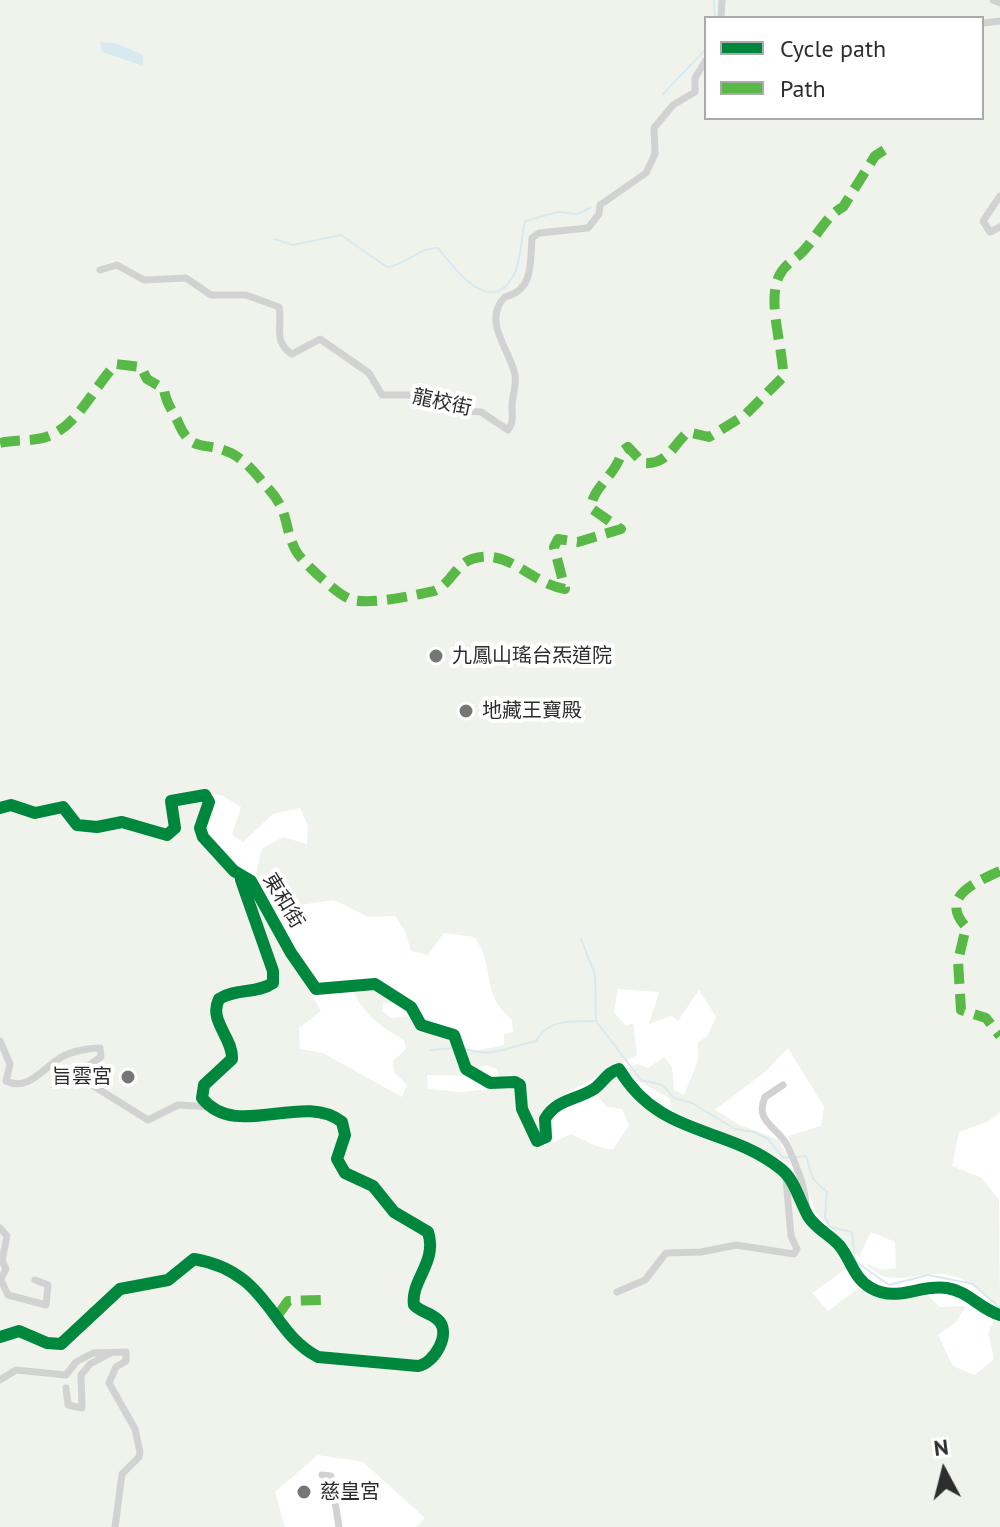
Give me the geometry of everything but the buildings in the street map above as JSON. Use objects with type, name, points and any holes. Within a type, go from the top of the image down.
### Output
[{"type":"street","points":[[993,0],[1000,3]]},
{"type":"street","name":"龍校街","points":[[100,270],[117,265],[144,280],[186,278],[211,295],[246,295],[279,307],[278,333],[285,349],[292,354],[320,339],[369,373],[382,395],[422,395],[455,410],[481,412],[508,430],[513,421],[512,400],[516,379],[499,341],[498,312],[505,297],[519,294],[525,287],[532,238],[539,233],[588,228],[599,214],[600,205],[646,173],[655,154],[654,128],[673,105],[695,92],[695,78],[704,63]]},
{"type":"street","points":[[1000,196],[983,221],[990,232],[1000,227]]},
{"type":"street","points":[[0,808],[11,805],[35,813],[63,807],[77,825],[97,827],[122,822],[167,835],[175,828],[171,801],[184,796],[205,795],[209,802],[200,828],[203,837],[240,876]]},
{"type":"street","name":"東和街","points":[[211,1107],[202,1098],[204,1085],[227,1065],[232,1048],[215,1015],[215,1007],[219,999],[234,991],[270,986],[274,976],[240,876]]},
{"type":"street","name":"東和街","points":[[240,876],[251,881],[291,953],[316,989],[375,984],[411,1007],[421,1025],[454,1035],[466,1069],[490,1083],[515,1082],[520,1085],[522,1109],[537,1141],[546,1137],[545,1119],[555,1107],[591,1091],[611,1071],[619,1069],[631,1088],[664,1115],[684,1127],[746,1149],[785,1173],[822,1232],[839,1245],[853,1271],[870,1288],[892,1296],[922,1287],[947,1288],[1000,1315]]},
{"type":"street","points":[[0,1041],[10,1064],[6,1081],[12,1083],[36,1078],[59,1058],[100,1048],[101,1057],[83,1069],[84,1080],[141,1118],[155,1119],[178,1105],[211,1107],[229,1116],[324,1110],[342,1122],[345,1135],[337,1159],[345,1173],[373,1186],[394,1212],[428,1232],[427,1267],[413,1297],[414,1305],[439,1320],[444,1335],[429,1363],[396,1365],[318,1357],[306,1350],[258,1290],[227,1269],[194,1259],[168,1280],[120,1289],[61,1344],[47,1343],[19,1331],[0,1337]]},
{"type":"street","points":[[783,1085],[765,1097],[762,1112],[790,1156],[806,1194],[807,1211]]},
{"type":"street","points":[[617,1292],[645,1280],[666,1253],[695,1253],[736,1245],[794,1254],[797,1249],[791,1236],[785,1173]]},
{"type":"street","points":[[0,1228],[7,1236],[2,1261],[6,1269],[0,1281],[8,1295],[46,1305],[48,1285],[35,1280]]},
{"type":"street","points":[[66,1388],[68,1405],[82,1408],[81,1375],[90,1364],[115,1351]]},
{"type":"street","points":[[0,1380],[16,1370],[66,1375],[83,1357],[126,1352],[128,1356],[116,1367],[109,1383],[135,1429],[140,1452],[122,1474],[115,1527]]},
{"type":"street","points":[[322,1475],[331,1476],[339,1527]]},
{"type":"shaded area","points":[[0,0],[1000,0],[1000,1112],[989,1121],[959,1132],[952,1166],[982,1178],[999,1200],[1000,1307],[975,1287],[946,1274],[898,1278],[876,1273],[865,1263],[881,1270],[896,1268],[895,1242],[871,1232],[859,1257],[816,1213],[788,1136],[821,1126],[824,1107],[788,1048],[766,1071],[715,1110],[740,1125],[779,1140],[791,1164],[673,1112],[669,1098],[634,1079],[626,1069],[637,1064],[648,1068],[664,1057],[672,1067],[674,1090],[684,1095],[698,1061],[698,1042],[707,1037],[716,1017],[699,990],[678,1021],[672,1016],[649,1024],[659,992],[618,989],[614,1012],[626,1026],[633,1023],[637,1055],[547,1104],[541,1122],[543,1132],[536,1132],[529,1115],[523,1082],[514,1078],[500,1080],[497,1069],[485,1065],[477,1070],[478,1074],[472,1075],[463,1061],[465,1053],[504,1045],[504,1034],[513,1032],[512,1020],[495,999],[485,958],[474,937],[444,933],[428,955],[411,951],[405,931],[395,916],[368,917],[334,900],[274,909],[256,874],[262,848],[283,837],[307,844],[308,826],[300,808],[273,814],[243,842],[232,835],[241,807],[223,796],[206,792],[201,842],[230,871],[237,889],[245,879],[321,1011],[299,1028],[300,1049],[323,1053],[402,1097],[407,1085],[394,1072],[393,1061],[406,1049],[404,1040],[373,1018],[352,988],[372,987],[396,998],[397,1003],[383,1003],[382,1011],[391,1018],[407,1016],[417,1029],[449,1034],[466,1076],[427,1075],[428,1089],[461,1092],[516,1086],[522,1096],[520,1113],[535,1144],[545,1146],[571,1134],[613,1150],[629,1125],[622,1109],[607,1107],[594,1092],[613,1075],[622,1078],[636,1095],[681,1130],[775,1165],[820,1232],[852,1265],[812,1293],[828,1311],[868,1281],[885,1292],[920,1288],[940,1307],[966,1306],[956,1322],[938,1335],[953,1366],[975,1375],[994,1359],[988,1333],[996,1316],[1000,1316],[1000,1527],[416,1527],[425,1518],[363,1462],[318,1455],[275,1492],[285,1527],[0,1527]]},
{"type":"shaded area","points":[[100,42],[115,43],[143,55],[143,66],[102,52]]},
{"type":"waterway","points":[[714,0],[715,16]]},
{"type":"waterway","points":[[663,94],[704,51]]},
{"type":"waterway","points":[[274,239],[293,245],[341,235],[387,267],[424,250],[438,248],[462,276],[482,290],[493,292],[503,289],[515,272],[525,221],[558,212],[577,214],[590,208]]},
{"type":"waterway","points":[[581,939],[595,975],[596,1021],[641,1080],[662,1085],[674,1098],[692,1103],[735,1129],[754,1132],[768,1139],[783,1158],[790,1157]]},
{"type":"waterway","points":[[462,1048],[500,1051],[536,1041],[547,1028],[554,1025],[595,1021]]},
{"type":"waterway","points":[[430,1050],[454,1048]]},
{"type":"waterway","points":[[797,1157],[806,1156],[813,1179],[827,1192],[825,1217],[830,1227],[852,1232],[855,1261],[889,1285],[928,1275],[973,1284],[1000,1308]]},
{"type":"marked path","points":[[0,443],[43,438],[59,431],[77,414],[116,364],[141,367],[147,379],[164,389],[166,399],[188,439],[231,453],[254,472],[279,503],[296,551],[321,578],[344,596],[358,601],[379,601],[434,591],[466,562],[485,557],[508,562],[541,581],[565,589],[554,547],[558,539],[578,542],[621,529],[592,509],[592,502],[622,451],[628,447],[643,463],[658,461],[669,454],[688,432],[709,437],[745,415],[783,377],[775,308],[777,282],[782,271],[803,252],[832,215],[843,207],[875,156],[892,145]]},
{"type":"marked path","points":[[1000,871],[963,892],[956,907],[966,927],[958,961],[961,1010],[986,1018],[1000,1036]]},
{"type":"marked path","points":[[278,1315],[288,1301],[321,1300]]},
{"type":"cycle path","points":[[0,808],[11,805],[35,813],[63,807],[77,825],[97,827],[122,822],[167,835],[175,828],[171,801],[205,795],[209,802],[200,828],[203,837],[234,871],[251,881],[291,953],[316,989],[375,984],[411,1007],[421,1025],[454,1035],[466,1069],[490,1083],[515,1082],[520,1085],[522,1109],[537,1141],[546,1137],[545,1119],[555,1107],[594,1089],[611,1072],[619,1069],[635,1091],[654,1108],[760,1155],[781,1169],[793,1184],[811,1221],[839,1245],[860,1279],[871,1288],[890,1294],[947,1288],[1000,1315]]},
{"type":"cycle path","points":[[0,1337],[19,1331],[47,1343],[61,1344],[120,1289],[168,1280],[194,1259],[239,1276],[254,1289],[289,1333],[318,1357],[418,1366],[430,1360],[440,1347],[441,1325],[437,1319],[414,1305],[416,1288],[429,1253],[428,1232],[394,1212],[373,1186],[345,1173],[337,1159],[345,1135],[342,1122],[326,1114],[308,1111],[233,1116],[216,1110],[202,1098],[204,1085],[232,1059],[217,1015],[219,999],[273,983],[273,971],[241,880]]},
{"type":"place","name":"九鳳山瑤台炁道院","points":[[436,656]]},
{"type":"place","name":"地藏王寶殿","points":[[466,711]]},
{"type":"place","name":"旨雲宮","points":[[128,1077]]},
{"type":"place","name":"慈皇宮","points":[[304,1492]]}]
